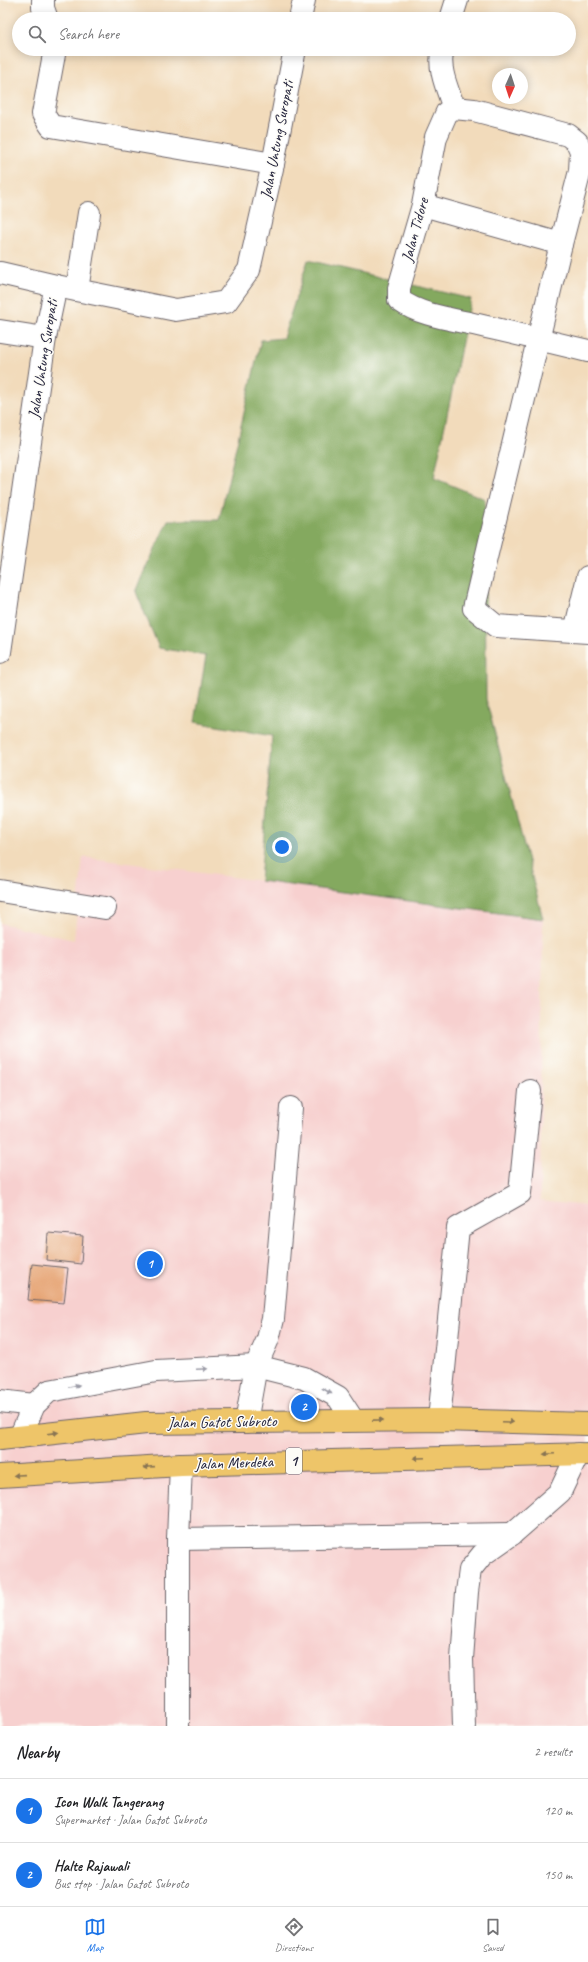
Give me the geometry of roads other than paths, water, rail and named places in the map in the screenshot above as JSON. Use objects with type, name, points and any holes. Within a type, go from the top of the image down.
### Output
[{"type":"highway","name":"Jalan Gatot Subroto","points":[[10,1438],[146,1423],[439,1420],[588,1424]]},
{"type":"highway","name":"Jalan Merdeka","points":[[0,1476],[181,1465],[583,1454]]},
{"type":"street","points":[[43,0],[45,12]]},
{"type":"street","points":[[301,12],[304,0]]},
{"type":"street","points":[[453,12],[457,0]]},
{"type":"street","points":[[54,56],[43,114],[51,126],[274,164]]},
{"type":"street","name":"Jalan Untung Suropati","points":[[0,652],[3,613],[45,338],[56,286],[176,310],[226,302],[249,270],[274,164],[294,56]]},
{"type":"street","points":[[440,56],[442,69],[454,108],[474,110],[568,135],[577,142],[581,151],[580,171],[560,244],[474,608],[496,626],[582,632],[588,576]]},
{"type":"street","name":"Jalan Tidore","points":[[454,108],[447,112],[436,137],[423,205],[399,288],[399,300],[407,305],[429,313],[588,351]]},
{"type":"street","points":[[423,205],[560,244]]},
{"type":"street","points":[[77,290],[89,213]]},
{"type":"street","points":[[0,274],[56,286]]},
{"type":"street","points":[[0,331],[45,338]]},
{"type":"street","points":[[0,891],[105,908]]},
{"type":"street","points":[[439,1420],[458,1228],[520,1194],[530,1091]]},
{"type":"street","points":[[246,1422],[256,1366],[268,1338],[273,1319],[291,1108]]},
{"type":"street","points":[[10,1438],[34,1405],[49,1391],[156,1370],[256,1366],[304,1378],[338,1397],[353,1420]]},
{"type":"street","points":[[0,1401],[34,1405]]},
{"type":"street","points":[[464,1726],[462,1659],[470,1570],[482,1554],[512,1534],[560,1492],[583,1454]]},
{"type":"street","points":[[178,1726],[178,1539],[181,1465]]},
{"type":"street","points":[[178,1539],[512,1534]]},
{"type":"place","name":"Icon Walk Tangerang","points":[[150,1264]]},
{"type":"place","name":"Halte Rajawali","points":[[304,1407]]}]
